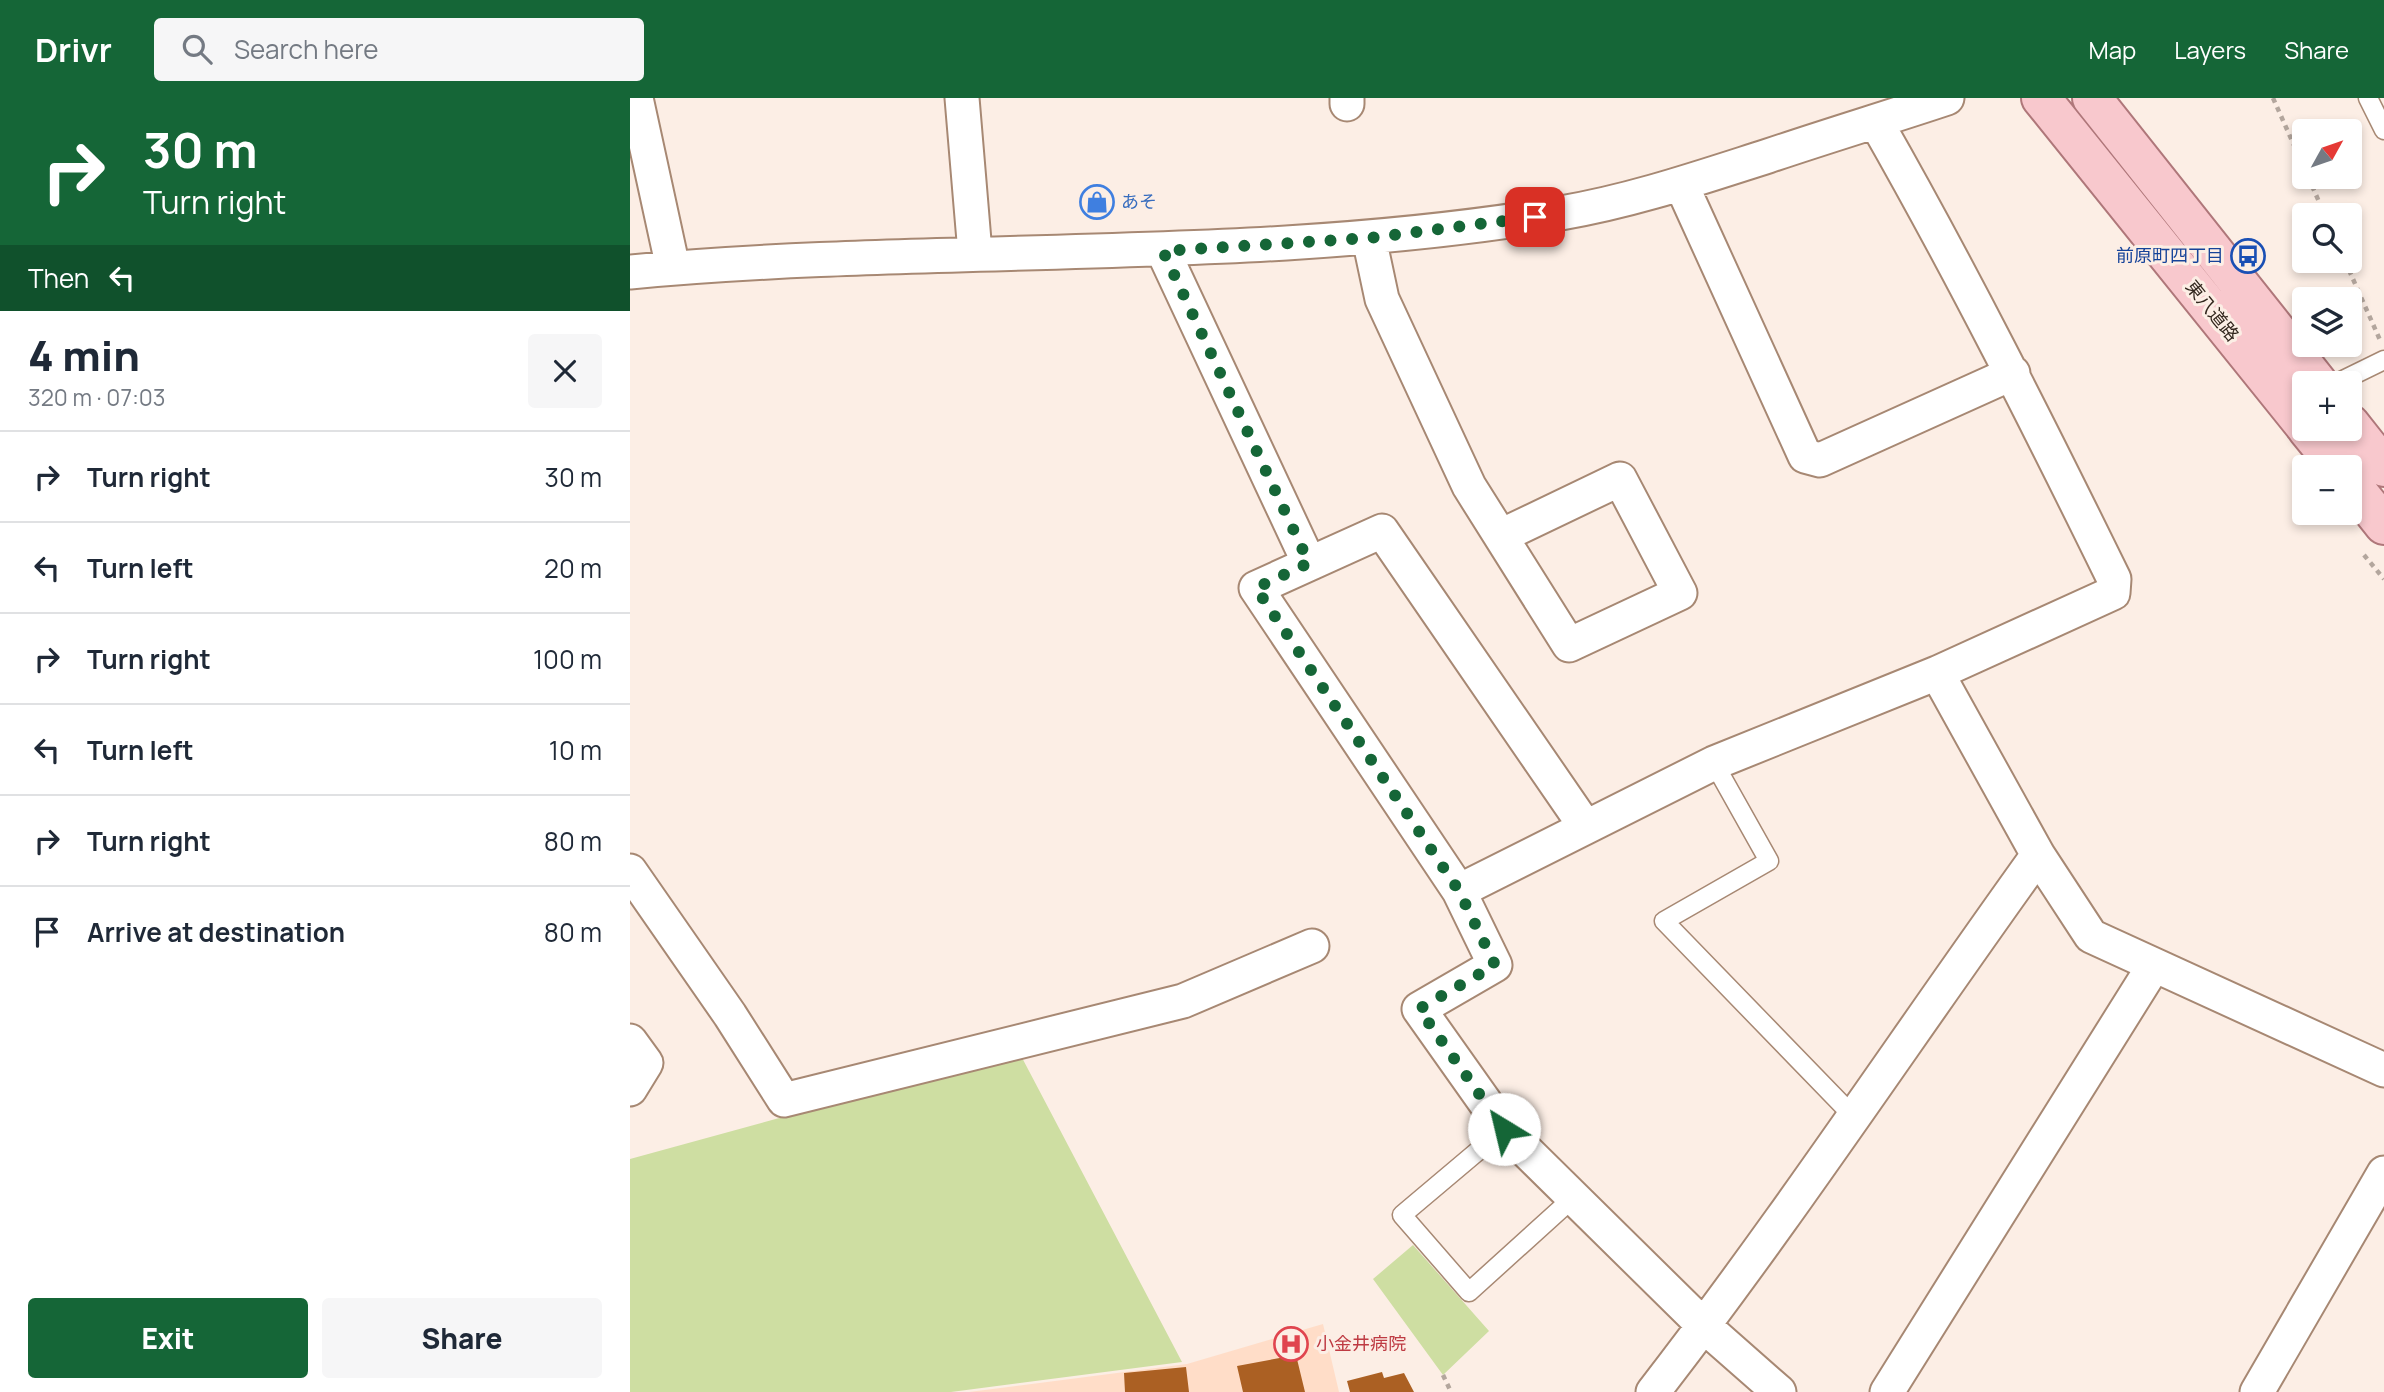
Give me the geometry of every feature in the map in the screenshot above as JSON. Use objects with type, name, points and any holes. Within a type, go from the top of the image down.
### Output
[{"type":"main road","name":"東八道路","points":[[2041,98],[2292,410]]},
{"type":"main road","points":[[2092,98],[2308,371]]},
{"type":"main road","points":[[2362,439],[2384,467]]},
{"type":"main road","name":"東八道路","points":[[2317,441],[2328,455]]},
{"type":"main road","points":[[2362,497],[2384,525]]},
{"type":"street","points":[[636,98],[673,268]]},
{"type":"street","points":[[962,98],[975,253]]},
{"type":"street","points":[[630,272],[975,253],[1163,251],[1369,238],[1562,213],[1682,186],[1947,98]]},
{"type":"street","points":[[1459,891],[1714,763],[1937,673],[2113,593],[2114,579],[2013,373],[1947,246],[1876,122]]},
{"type":"street","points":[[1682,186],[1805,456],[1820,460],[2013,373]]},
{"type":"street","points":[[1369,238],[1382,299],[1469,486],[1569,645],[1680,593],[1620,479],[1501,536]]},
{"type":"street","points":[[1163,251],[1309,563]]},
{"type":"street","points":[[1585,826],[1382,531],[1256,588],[1459,891],[1495,965],[1419,1009],[1504,1129],[1704,1326],[1779,1392]]},
{"type":"street","points":[[1937,673],[2038,855],[2091,936],[2153,967],[2384,1070]]},
{"type":"street","points":[[1653,1392],[1855,1118],[1946,982],[2038,855]]},
{"type":"street","points":[[630,871],[730,1015],[783,1100],[1183,1001],[1312,946]]},
{"type":"street","points":[[1887,1392],[2153,967]]},
{"type":"street","points":[[630,1041],[646,1063],[630,1089]]},
{"type":"street","points":[[2257,1392],[2384,1173]]},
{"type":"lane","points":[[2368,98],[2384,130]]},
{"type":"lane","points":[[2362,371],[2384,360]]},
{"type":"lane","points":[[1714,763],[1769,861],[1664,921],[1855,1118]]},
{"type":"lane","points":[[1504,1129],[1402,1215],[1469,1292],[1574,1197]]},
{"type":"path","points":[[2273,98],[2292,141]]},
{"type":"path","points":[[2350,273],[2384,348]]},
{"type":"path","points":[[1443,1375],[1451,1392]]},
{"type":"shaded area","name":"小金井病院","points":[[1323,1324],[1339,1392],[969,1392],[1187,1364]]},
{"type":"green space","points":[[1019,1052],[1182,1362],[951,1392],[630,1392],[630,1159]]},
{"type":"green space","points":[[1413,1245],[1489,1331],[1443,1375],[1373,1279]]},
{"type":"building","points":[[1296,1355],[1305,1392],[1243,1392],[1237,1366]]},
{"type":"building","points":[[1186,1367],[1189,1392],[1125,1392],[1124,1373]]},
{"type":"building","points":[[1382,1372],[1384,1378],[1404,1373],[1414,1392],[1350,1392],[1347,1381]]},
{"type":"place","name":"あそ","points":[[1097,202]]},
{"type":"place","name":"前原町四丁目","points":[[2248,256]]},
{"type":"place","name":"小金井病院","points":[[1291,1344]]},
{"type":"route","points":[[1504,1129],[1419,1009],[1495,965],[1459,891],[1256,588],[1309,563],[1163,251],[1369,238],[1535,217]]}]
